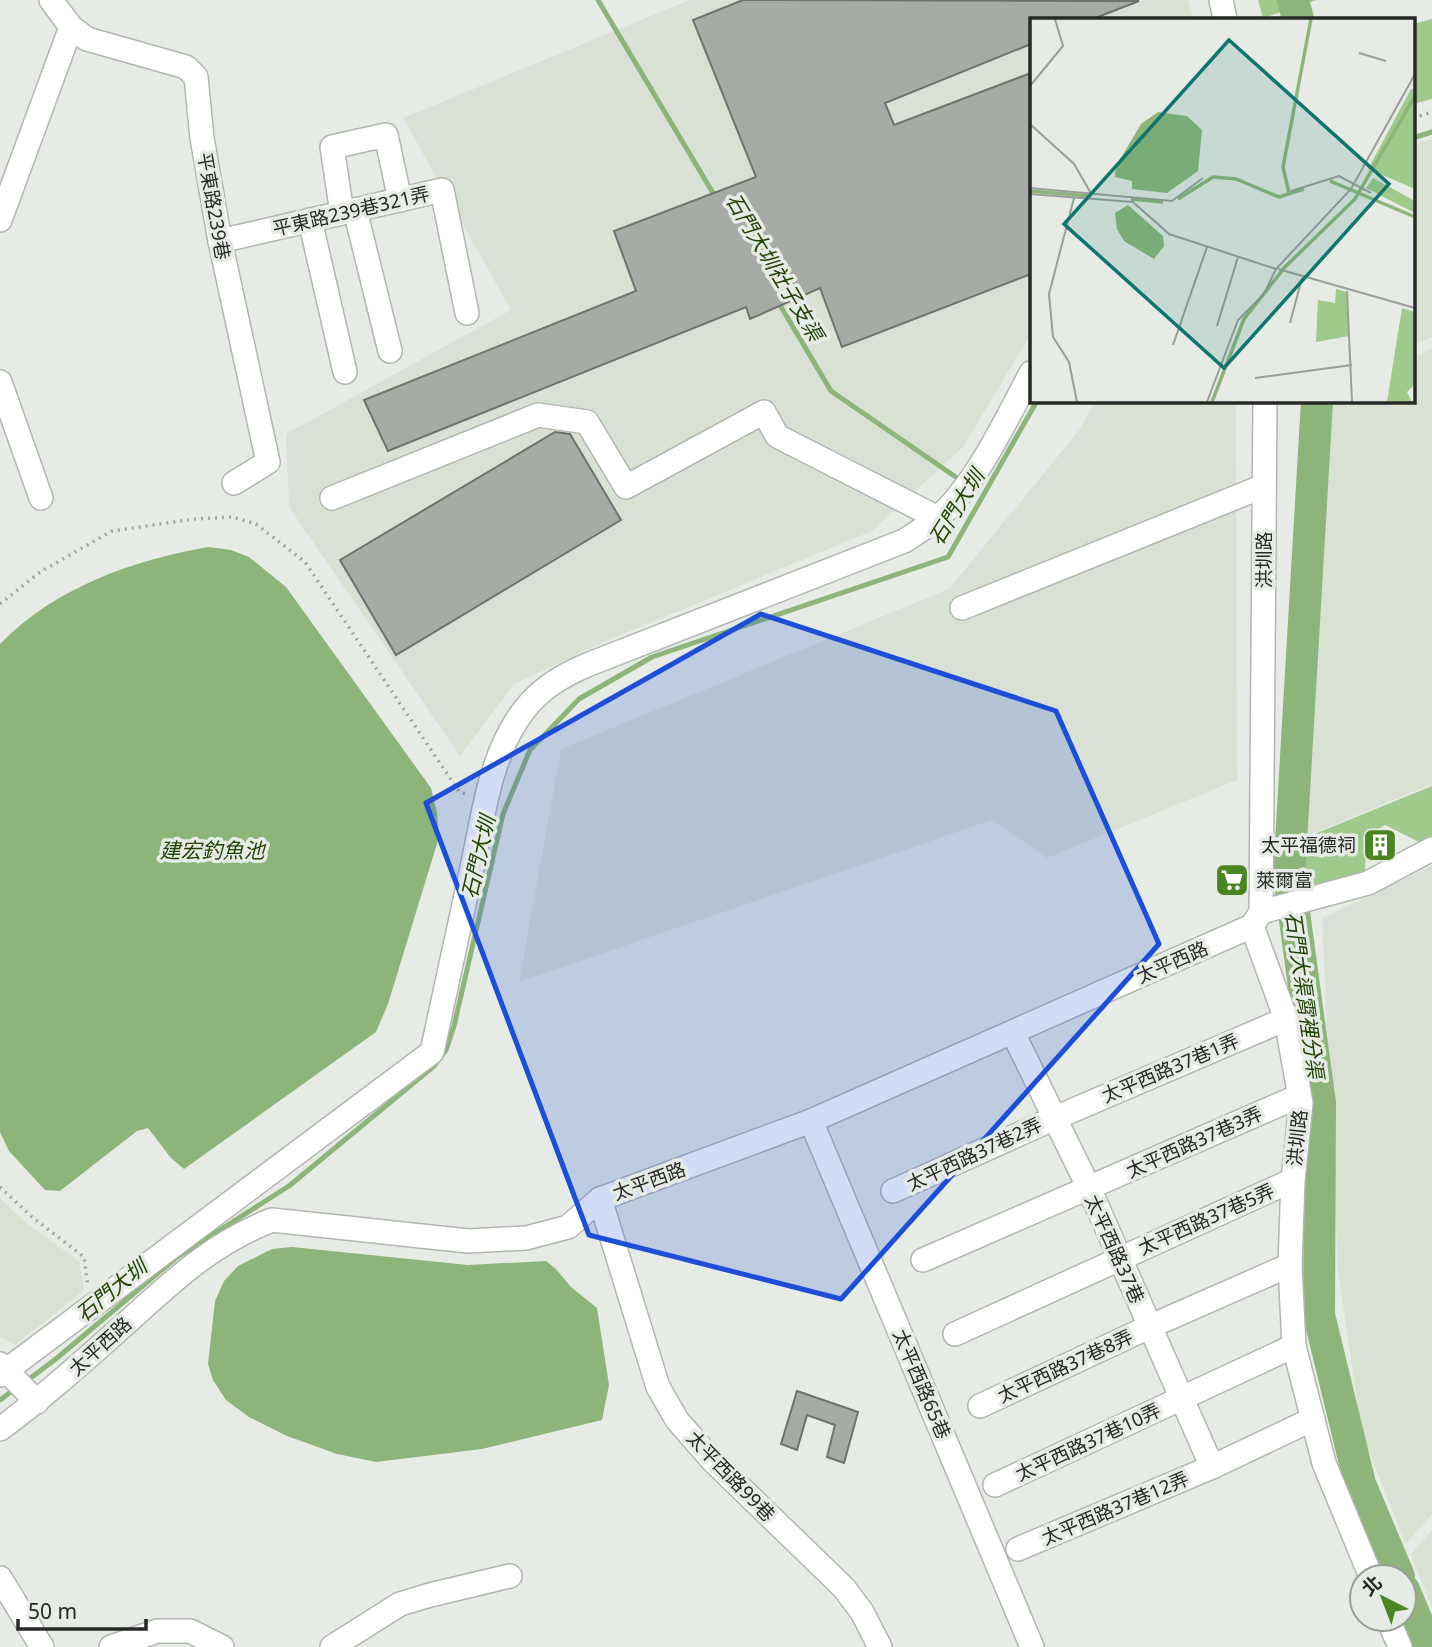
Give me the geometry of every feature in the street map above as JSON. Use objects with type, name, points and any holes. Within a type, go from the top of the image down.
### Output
[{"type":"street","name":"平東路239巷","points":[[51,0],[71,27],[87,39],[186,67],[196,78],[202,138],[220,241],[268,462],[234,482]]},
{"type":"street","points":[[1221,0],[1225,18]]},
{"type":"street","points":[[0,220],[71,27]]},
{"type":"street","points":[[390,351],[332,147],[386,135],[400,200]]},
{"type":"street","name":"平東路239巷321弄","points":[[220,241],[442,190],[467,313]]},
{"type":"street","points":[[310,220],[345,372]]},
{"type":"street","points":[[33,1397],[5,1371],[432,1052],[487,798],[501,750],[517,720],[535,698],[557,678],[904,541],[938,518],[962,491],[1030,375]]},
{"type":"street","points":[[0,382],[41,498]]},
{"type":"street","name":"洪圳路","points":[[1265,402],[1265,915],[1301,1103],[1293,1180],[1290,1265],[1294,1346],[1324,1463],[1365,1563]]},
{"type":"street","points":[[332,498],[538,415],[587,422],[626,487],[764,412],[777,436],[938,518]]},
{"type":"street","points":[[962,608],[1264,486]]},
{"type":"street","name":"太平西路","points":[[0,1429],[33,1397],[195,1262],[244,1231],[272,1220],[468,1241],[526,1238],[568,1227],[600,1199],[811,1121],[1013,1033],[1265,915],[1368,883],[1429,858]]},
{"type":"street","name":"太平西路37巷1弄","points":[[1055,1118],[1286,1019]]},
{"type":"street","name":"太平西路37巷","points":[[1013,1033],[1088,1188],[1212,1467]]},
{"type":"street","name":"太平西路37巷3弄","points":[[923,1260],[1299,1096]]},
{"type":"street","name":"太平西路37巷2弄","points":[[893,1191],[1055,1118]]},
{"type":"street","name":"太平西路65巷","points":[[811,1121],[1032,1647]]},
{"type":"street","name":"太平西路37巷5弄","points":[[955,1334],[1293,1180]]},
{"type":"street","name":"太平西路99巷","points":[[600,1199],[658,1387],[677,1420],[712,1460],[844,1588],[862,1612],[880,1647]]},
{"type":"street","name":"太平西路37巷8弄","points":[[980,1406],[1290,1265]]},
{"type":"street","name":"太平西路37巷10弄","points":[[995,1485],[1294,1346]]},
{"type":"street","name":"太平西路37巷12弄","points":[[1018,1549],[1212,1467],[1313,1419]]},
{"type":"street","points":[[332,1647],[400,1604],[510,1576]]},
{"type":"street","points":[[0,1578],[41,1647]]},
{"type":"street","points":[[111,1647],[157,1631],[190,1632],[222,1647]]},
{"type":"path","points":[[1414,118],[1432,112]]},
{"type":"path","points":[[0,604],[40,572],[112,531],[195,519],[233,517],[256,524],[305,562],[460,793],[487,798]]},
{"type":"path","points":[[0,1187],[32,1217],[84,1257],[89,1294]]},
{"type":"highlighted area","points":[[761,614],[1056,711],[1159,944],[841,1299],[589,1235],[426,803]]},
{"type":"shaded area","points":[[690,0],[1188,0],[1194,18],[1030,18],[1030,336],[963,447],[872,531],[606,641],[514,684],[460,756],[289,507],[286,434],[511,310],[403,118]]},
{"type":"shaded area","points":[[1258,0],[1317,0],[1263,18]]},
{"type":"shaded area","points":[[1432,19],[1432,99],[1414,104],[1414,24]]},
{"type":"shaded area","points":[[1432,139],[1432,337],[1414,346],[1414,145]]},
{"type":"shaded area","points":[[1432,349],[1432,784],[1295,841],[1327,402],[1414,402],[1414,357]]},
{"type":"shaded area","points":[[1094,402],[1236,402],[1237,780],[1047,858],[992,820],[519,982],[561,749],[949,589],[1081,428]]},
{"type":"shaded area","points":[[1432,786],[1432,842],[1425,845],[1385,825],[1366,836],[1365,871],[1296,899],[1293,875],[1295,842]]},
{"type":"shaded area","points":[[1432,866],[1432,1514],[1406,1544],[1362,1434],[1338,1270],[1322,918]]},
{"type":"shaded area","points":[[0,1198],[25,1222],[79,1261],[84,1290],[15,1345],[0,1337]]},
{"type":"shaded area","points":[[1432,1530],[1432,1608],[1418,1572],[1418,1563],[1414,1563],[1411,1554]]},
{"type":"water","name":"建宏釣魚池","points":[[208,547],[231,550],[249,557],[286,587],[431,788],[439,837],[388,1004],[376,1032],[184,1169],[171,1158],[148,1128],[137,1131],[60,1191],[45,1190],[9,1151],[0,1132],[0,644],[45,607],[96,579],[151,560]]},
{"type":"water","points":[[292,1247],[468,1265],[546,1261],[571,1287],[597,1308],[609,1385],[602,1420],[482,1449],[376,1462],[337,1454],[287,1436],[249,1417],[226,1400],[213,1380],[208,1364],[215,1301],[224,1281],[238,1266],[272,1249]]},
{"type":"building","points":[[743,0],[1139,1],[1096,18],[1030,18],[1030,44],[885,103],[894,125],[1030,73],[1030,274],[842,347],[820,288],[750,319],[746,307],[388,451],[364,400],[636,291],[614,231],[756,177],[693,20]]},
{"type":"building","points":[[555,432],[570,434],[621,520],[396,655],[340,560]]},
{"type":"building","name":"太平福德祠","points":[[1386,832],[1388,853],[1374,857],[1373,837]]},
{"type":"building","points":[[797,1391],[858,1412],[844,1463],[827,1457],[835,1425],[807,1415],[797,1450],[781,1444]]},
{"type":"waterway","name":"石門大圳社子支渠","points":[[598,0],[716,198]]},
{"type":"waterway","name":"石門大渠霄裡分渠","points":[[1293,0],[1298,18]]},
{"type":"waterway","name":"石門大圳","points":[[1414,138],[1432,132]]},
{"type":"waterway","name":"石門大圳社子支渠","points":[[777,300],[831,391],[963,482]]},
{"type":"waterway","name":"石門大圳","points":[[24,1383],[176,1258],[289,1186],[434,1066],[446,1050],[454,1026],[503,814],[530,750],[579,699],[652,657],[948,557],[1036,402]]},
{"type":"waterway","name":"石門大渠霄裡分渠","points":[[1317,402],[1289,876],[1320,1103],[1319,1315],[1360,1484],[1393,1563]]},
{"type":"waterway","name":"石門大圳","points":[[0,1400],[16,1388]]},
{"type":"waterway","name":"石門大渠霄裡分渠","points":[[1418,1623],[1428,1647]]},
{"type":"place","name":"太平福德祠","points":[[1380,845]]},
{"type":"place","name":"萊爾富","points":[[1232,880]]}]
